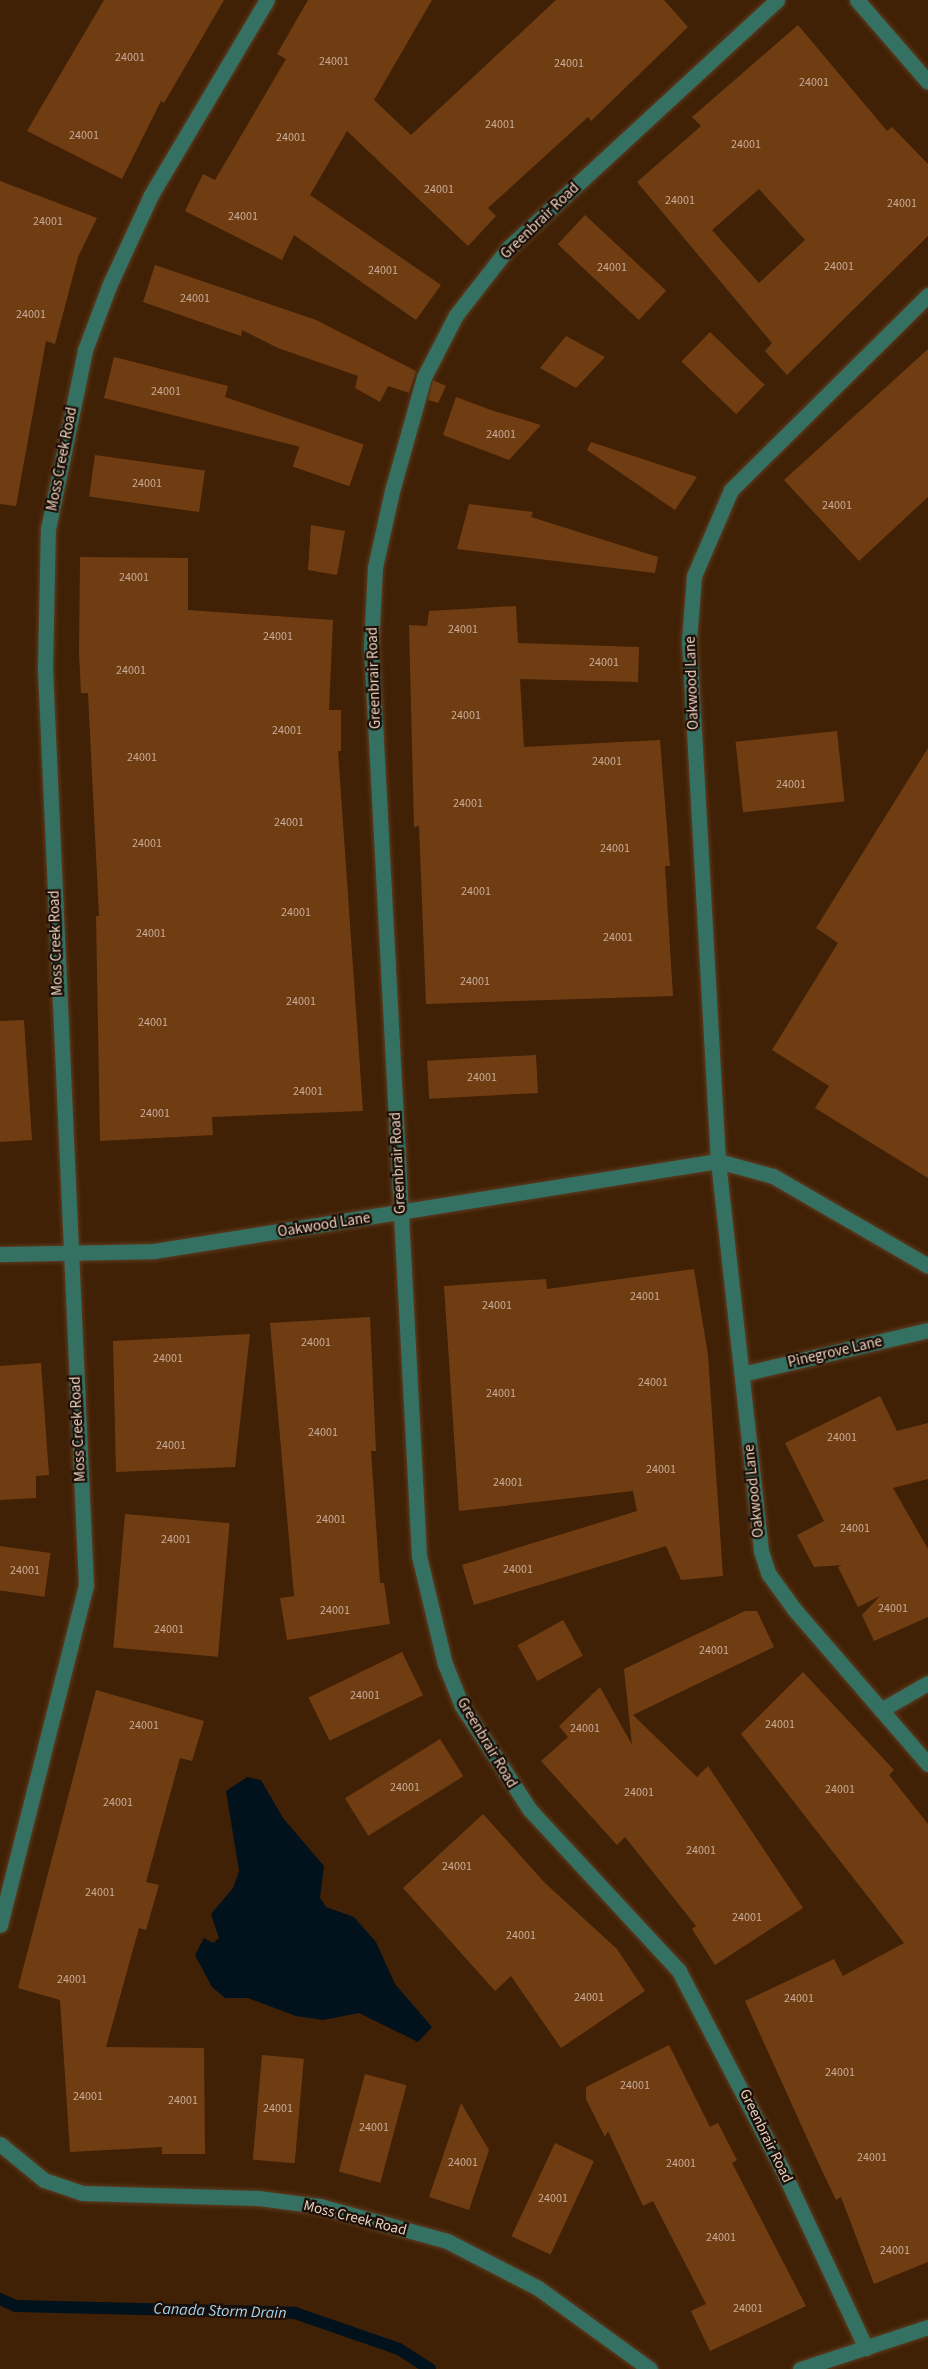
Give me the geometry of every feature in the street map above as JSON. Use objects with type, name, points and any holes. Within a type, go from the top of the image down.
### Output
[{"type":"street","name":"Moss Creek Road","points":[[0,1925],[86,1586],[69,1254],[45,668],[48,530],[85,350],[109,286],[151,195],[267,0]]},
{"type":"street","name":"Greenbrair Road","points":[[777,0],[509,247],[456,315],[423,377],[375,567],[371,646],[419,1556],[446,1664],[462,1706],[530,1810],[679,1971],[767,2138],[866,2348]]},
{"type":"street","points":[[857,0],[928,82]]},
{"type":"street","name":"Oakwood Lane","points":[[928,295],[731,490],[694,576],[689,640],[718,1161],[761,1551],[768,1573],[928,1764]]},
{"type":"street","name":"Oakwood Lane","points":[[0,1254],[154,1251],[718,1161]]},
{"type":"street","points":[[718,1161],[773,1176],[928,1266]]},
{"type":"street","name":"Pinegrove Lane","points":[[742,1374],[928,1330]]},
{"type":"street","points":[[881,1710],[928,1683]]},
{"type":"street","name":"Moss Creek Road","points":[[0,2144],[44,2180],[82,2193],[258,2198],[320,2206],[447,2241],[538,2288],[650,2369]]},
{"type":"street","points":[[800,2369],[928,2327]]},
{"type":"water","points":[[247,1777],[261,1780],[283,1818],[324,1866],[320,1898],[326,1907],[354,1917],[376,1942],[395,1984],[432,2027],[418,2042],[359,2013],[323,2020],[296,2016],[248,1998],[225,1998],[212,1987],[195,1955],[204,1938],[213,1943],[219,1938],[211,1914],[233,1888],[239,1871],[226,1791]]},
{"type":"building","points":[[104,0],[224,0],[164,103],[161,101],[122,179],[27,131]]},
{"type":"building","points":[[308,0],[432,0],[374,100],[411,135],[556,0],[664,0],[688,27],[591,121],[588,117],[488,208],[496,216],[468,246],[347,131],[310,195],[441,285],[416,320],[294,235],[282,260],[185,211],[203,174],[215,180],[286,59],[277,54]]},
{"type":"building","points":[[798,25],[887,131],[892,127],[928,164],[928,236],[787,375],[765,351],[772,343],[637,182],[701,126],[692,117]],"holes":[[[759,189],[805,240],[759,283],[712,230]]]},
{"type":"building","points":[[0,181],[97,218],[78,257],[55,344],[46,341],[16,506],[0,504]]},
{"type":"building","points":[[585,215],[666,291],[639,320],[558,244]]},
{"type":"building","points":[[155,265],[316,320],[416,371],[409,393],[388,386],[380,402],[355,388],[358,376],[278,348],[242,330],[241,336],[143,302]]},
{"type":"building","points":[[710,332],[765,385],[736,414],[682,361]]},
{"type":"building","points":[[566,336],[605,357],[576,388],[540,368]]},
{"type":"building","points":[[928,349],[928,497],[859,561],[784,480]]},
{"type":"building","points":[[114,357],[228,386],[225,397],[307,425],[301,447],[104,398]]},
{"type":"building","points":[[433,380],[446,386],[438,403],[428,400]]},
{"type":"building","points":[[456,397],[541,425],[509,460],[443,435]]},
{"type":"building","points":[[307,425],[364,445],[349,486],[293,467]]},
{"type":"building","points":[[591,442],[697,477],[675,510],[587,450]]},
{"type":"building","points":[[95,455],[205,470],[199,512],[89,497]]},
{"type":"building","points":[[469,504],[533,512],[531,517],[658,557],[655,573],[457,549]]},
{"type":"building","points":[[311,525],[345,531],[337,575],[308,570]]},
{"type":"building","points":[[80,557],[188,558],[188,610],[333,620],[329,710],[341,710],[341,751],[338,751],[363,1111],[212,1117],[213,1135],[100,1141],[96,916],[99,916],[88,693],[81,693]]},
{"type":"building","points":[[516,606],[518,643],[639,647],[638,682],[520,679],[524,747],[660,740],[670,866],[665,866],[673,996],[426,1004],[419,826],[414,827],[409,625],[427,626],[429,611]]},
{"type":"building","points":[[837,731],[844,802],[743,812],[736,742]]},
{"type":"building","points":[[928,748],[928,1178],[815,1108],[829,1086],[772,1050],[838,943],[816,928]]},
{"type":"building","points":[[24,1020],[32,1140],[0,1142],[0,1021]]},
{"type":"building","points":[[536,1055],[538,1093],[429,1099],[427,1061]]},
{"type":"building","points":[[694,1269],[708,1355],[723,1576],[681,1580],[666,1546],[474,1605],[462,1565],[637,1511],[633,1491],[459,1511],[444,1286],[546,1279],[547,1289]]},
{"type":"building","points":[[370,1317],[376,1451],[371,1451],[380,1583],[384,1583],[390,1624],[287,1640],[280,1598],[294,1596],[270,1323]]},
{"type":"building","points":[[250,1334],[235,1467],[116,1472],[113,1341]]},
{"type":"building","points":[[41,1363],[49,1475],[36,1476],[36,1498],[0,1500],[0,1366]]},
{"type":"building","points":[[880,1396],[897,1431],[928,1423],[928,1479],[893,1488],[928,1549],[928,1617],[874,1641],[862,1615],[880,1596],[858,1607],[838,1567],[842,1565],[814,1567],[797,1535],[824,1521],[785,1443]]},
{"type":"building","points":[[125,1514],[230,1523],[218,1657],[113,1647]]},
{"type":"building","points":[[0,1546],[51,1553],[44,1597],[0,1590]]},
{"type":"building","points":[[745,1611],[757,1611],[774,1647],[633,1715],[697,1777],[708,1766],[803,1908],[715,1965],[692,1929],[696,1926],[625,1837],[617,1845],[541,1761],[568,1737],[559,1726],[600,1687],[632,1745],[624,1669]]},
{"type":"building","points":[[563,1620],[583,1656],[537,1681],[518,1645]]},
{"type":"building","points":[[402,1652],[423,1695],[330,1741],[309,1698]]},
{"type":"building","points":[[803,1672],[894,1770],[889,1775],[928,1824],[928,2262],[874,2284],[841,2197],[836,2200],[745,2001],[834,1959],[843,1976],[904,1943],[741,1734]]},
{"type":"building","points":[[96,1690],[204,1721],[192,1761],[180,1758],[146,1882],[159,1885],[146,1930],[139,1928],[106,2047],[204,2048],[205,2154],[162,2154],[162,2147],[70,2152],[60,2000],[18,1988]]},
{"type":"building","points":[[440,1739],[463,1776],[368,1836],[345,1798]]},
{"type":"building","points":[[483,1814],[545,1883],[617,1949],[645,1991],[561,2048],[511,1976],[495,1991],[403,1888]]},
{"type":"building","points":[[669,2045],[710,2127],[718,2123],[737,2160],[732,2163],[806,2306],[710,2351],[691,2311],[706,2304],[653,2201],[643,2206],[608,2131],[605,2137],[586,2099],[586,2087]]},
{"type":"building","points":[[262,2055],[304,2059],[295,2163],[253,2160]]},
{"type":"building","points":[[365,2074],[407,2085],[380,2183],[339,2172]]},
{"type":"building","points":[[461,2103],[489,2150],[469,2210],[429,2197]]},
{"type":"building","points":[[555,2143],[594,2161],[550,2255],[511,2236]]},
{"type":"waterway","name":"Canada Storm Drain","points":[[0,2299],[16,2306],[295,2313],[399,2349],[430,2369]]}]
